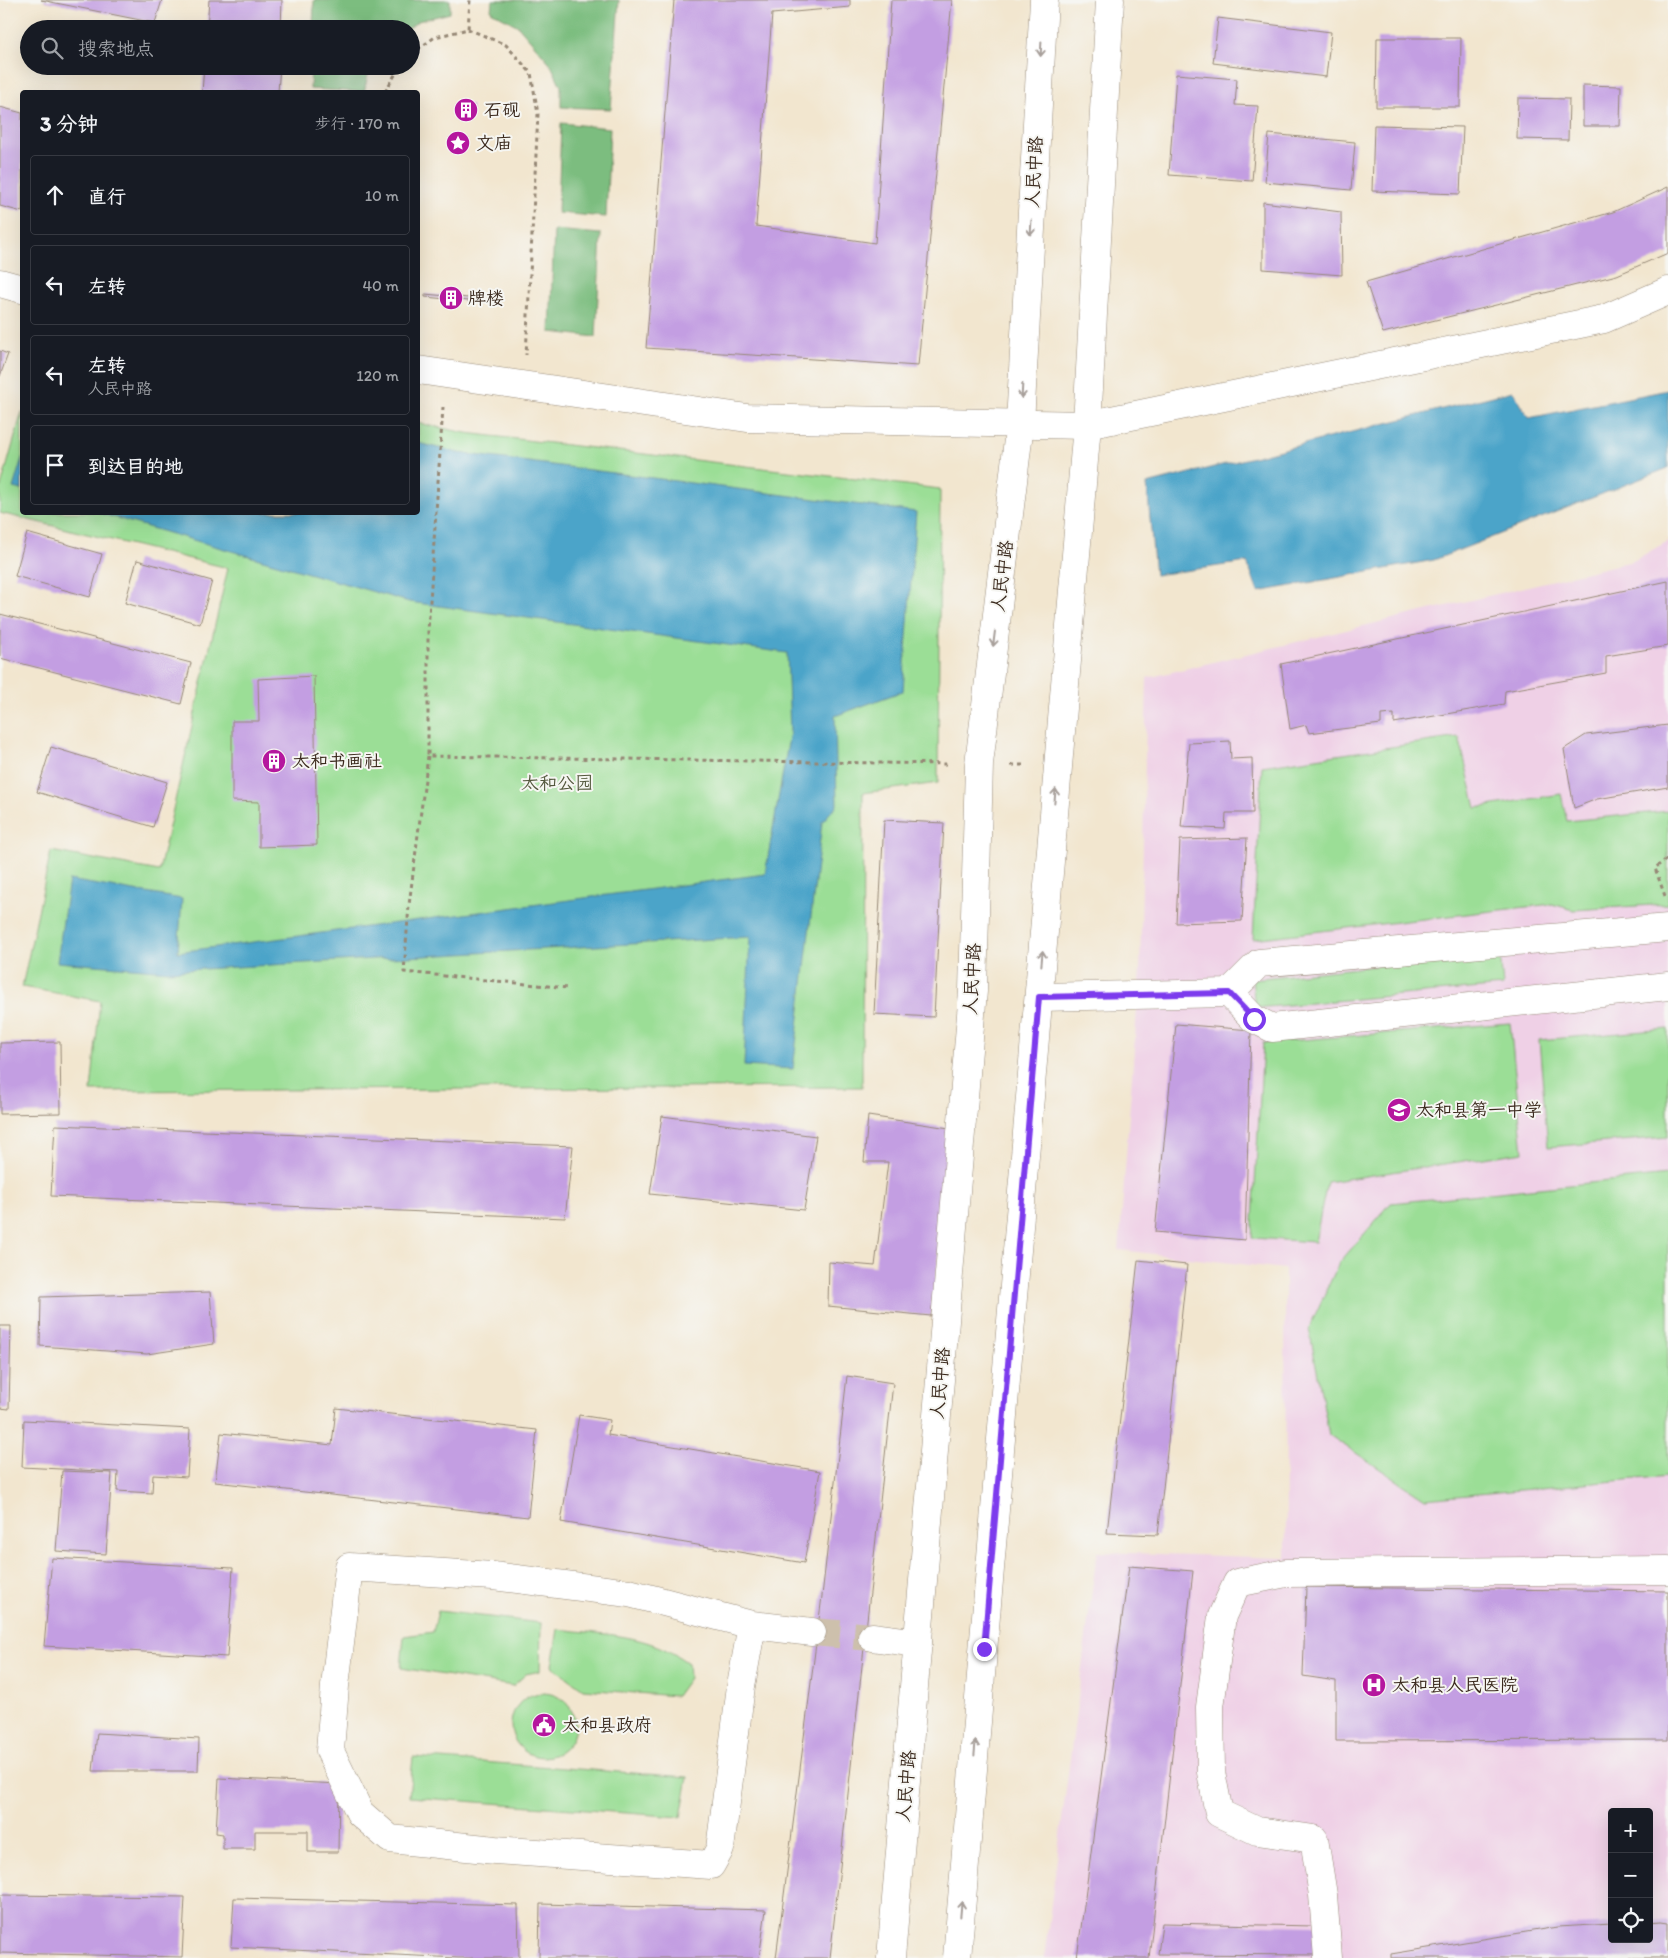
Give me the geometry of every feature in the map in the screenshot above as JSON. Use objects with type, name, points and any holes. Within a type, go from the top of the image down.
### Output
[{"type":"street","name":"人民中路","points":[[891,1958],[973,991],[979,764],[1020,423],[1044,0]]},
{"type":"street","points":[[957,1958],[1087,425],[1110,0]]},
{"type":"street","points":[[0,283],[20,288]]},
{"type":"street","points":[[420,370],[746,418],[1087,425],[1604,319],[1668,291]]},
{"type":"street","points":[[1039,997],[1229,993],[1258,963],[1668,928]]},
{"type":"street","points":[[1229,993],[1254,1019],[1272,1028],[1668,986]]},
{"type":"street","points":[[752,1625],[741,1686],[720,1849],[711,1865],[495,1850],[390,1839],[360,1813],[330,1751],[335,1686],[349,1568],[493,1576],[629,1593],[752,1625],[812,1632]]},
{"type":"street","points":[[1328,1958],[1323,1896],[1314,1840],[1256,1831],[1219,1813],[1211,1772],[1210,1707],[1222,1616],[1237,1583],[1286,1573],[1668,1570]]},
{"type":"street","points":[[872,1638],[918,1643]]},
{"type":"path","points":[[468,29],[470,0]]},
{"type":"path","points":[[420,47],[435,36],[468,29],[506,45],[530,73],[538,114],[525,385]]},
{"type":"path","points":[[386,90],[395,75]]},
{"type":"path","points":[[443,422],[428,631],[428,756],[409,905],[404,972],[568,988]]},
{"type":"path","points":[[428,756],[860,761]]},
{"type":"path","points":[[1665,899],[1655,868],[1668,858]]},
{"type":"shaded area","name":"太和县第一中学","points":[[1668,541],[1668,1958],[1044,1958],[1097,1552],[1286,1558],[1285,1269],[1119,1250],[1140,969],[1147,678],[1633,561]]},
{"type":"green space","points":[[314,0],[450,0],[450,13],[420,20],[313,20]]},
{"type":"green space","points":[[492,0],[619,0],[611,109],[561,107],[561,86],[550,63],[518,26],[491,11]]},
{"type":"green space","points":[[311,75],[368,75],[364,90],[310,89]]},
{"type":"green space","points":[[561,123],[610,128],[606,217],[558,213]]},
{"type":"green space","points":[[554,230],[601,234],[596,337],[550,332]]},
{"type":"green space","name":"太和公园","points":[[20,419],[20,515],[420,515],[420,423],[466,433],[940,489],[938,783],[863,793],[862,1087],[91,1091],[100,1001],[22,987],[51,851],[159,871],[228,568],[0,513],[0,490]]},
{"type":"green space","points":[[1459,737],[1476,808],[1561,794],[1567,821],[1668,811],[1668,904],[1574,910],[1552,904],[1253,939],[1262,766]]},
{"type":"green space","points":[[1500,953],[1503,986],[1255,1008],[1252,979]]},
{"type":"green space","points":[[1510,1023],[1523,1152],[1327,1182],[1315,1242],[1252,1238],[1263,1043]]},
{"type":"green space","points":[[1668,1029],[1668,1137],[1548,1147],[1539,1040]]},
{"type":"green space","points":[[1668,1175],[1668,1476],[1425,1499],[1329,1435],[1309,1328],[1339,1263],[1391,1203]]},
{"type":"green space","points":[[438,1611],[541,1623],[540,1671],[526,1674],[513,1686],[401,1668],[404,1636],[433,1632]]},
{"type":"green space","points":[[558,1629],[609,1634],[657,1646],[673,1653],[688,1663],[689,1678],[676,1696],[583,1689],[552,1666]]},
{"type":"green space","points":[[543,1693],[561,1698],[566,1702],[570,1707],[575,1725],[570,1743],[566,1748],[561,1752],[543,1757],[525,1752],[520,1748],[516,1743],[511,1725],[516,1707],[520,1702],[525,1698]]},
{"type":"green space","points":[[413,1757],[688,1777],[681,1817],[409,1797]]},
{"type":"water","points":[[1668,390],[1668,468],[1434,560],[1258,592],[1247,562],[1155,575],[1147,484],[1513,391],[1529,418]]},
{"type":"water","points":[[420,443],[459,453],[916,512],[903,691],[835,716],[837,805],[822,822],[793,1069],[744,1066],[750,937],[169,971],[57,962],[69,880],[182,899],[178,952],[765,874],[790,732],[787,653],[409,602],[106,515],[420,515]]},
{"type":"water","points":[[20,465],[20,490],[13,488]]},
{"type":"building","points":[[41,0],[162,0],[156,20],[140,20]]},
{"type":"building","points":[[209,0],[282,0],[281,20],[208,20]]},
{"type":"building","points":[[674,0],[850,0],[850,7],[772,14],[756,226],[875,243],[891,0],[952,0],[918,366],[646,348]]},
{"type":"building","points":[[1218,18],[1331,32],[1326,77],[1213,63]]},
{"type":"building","points":[[1377,38],[1461,38],[1460,107],[1376,107]]},
{"type":"building","points":[[1176,74],[1237,79],[1235,105],[1258,106],[1252,181],[1169,175]]},
{"type":"building","points":[[203,75],[279,75],[278,90],[202,90]]},
{"type":"building","points":[[1583,85],[1621,86],[1620,126],[1583,126]]},
{"type":"building","points":[[1518,98],[1569,99],[1568,140],[1517,139]]},
{"type":"building","name":"石砚","points":[[459,105],[472,105],[472,115],[459,116]]},
{"type":"building","points":[[0,107],[20,112],[20,211],[0,206]]},
{"type":"building","points":[[1374,125],[1463,127],[1460,194],[1372,191]]},
{"type":"building","points":[[1269,134],[1355,142],[1351,190],[1265,182]]},
{"type":"building","points":[[1668,187],[1668,253],[1617,275],[1383,333],[1366,282],[1613,212]]},
{"type":"building","points":[[1263,202],[1341,212],[1342,275],[1263,269]]},
{"type":"building","name":"牌楼","points":[[425,294],[479,299],[479,302],[425,297]]},
{"type":"building","points":[[0,351],[8,354],[0,376]]},
{"type":"building","points":[[27,533],[102,554],[90,597],[15,576]]},
{"type":"building","points":[[137,560],[212,581],[200,624],[125,603]]},
{"type":"building","points":[[1668,581],[1668,646],[1606,656],[1606,673],[1505,691],[1504,704],[1394,723],[1394,714],[1381,715],[1381,724],[1309,733],[1306,725],[1290,729],[1281,664]]},
{"type":"building","points":[[0,614],[191,663],[181,704],[0,658]]},
{"type":"building","name":"太和书画社","points":[[314,676],[317,845],[259,847],[259,802],[232,801],[232,721],[259,721],[258,679]]},
{"type":"building","points":[[1668,725],[1668,787],[1597,799],[1574,808],[1564,749],[1586,735]]},
{"type":"building","points":[[1230,741],[1231,759],[1252,758],[1253,813],[1226,813],[1225,829],[1181,827],[1189,743]]},
{"type":"building","points":[[51,747],[167,782],[153,827],[37,792]]},
{"type":"building","points":[[884,820],[944,823],[934,1017],[874,1014]]},
{"type":"building","points":[[1247,838],[1242,921],[1176,923],[1180,840]]},
{"type":"building","points":[[1176,1024],[1251,1030],[1245,1240],[1155,1232]]},
{"type":"building","points":[[60,1042],[61,1113],[0,1114],[0,1043]]},
{"type":"building","points":[[662,1116],[816,1136],[804,1210],[650,1194]]},
{"type":"building","points":[[868,1116],[956,1129],[931,1316],[828,1306],[829,1262],[875,1266],[888,1162],[864,1162]]},
{"type":"building","points":[[55,1125],[573,1146],[565,1218],[51,1196]]},
{"type":"building","points":[[1138,1260],[1187,1265],[1158,1535],[1107,1533]]},
{"type":"building","points":[[210,1292],[214,1344],[147,1354],[40,1346],[41,1297]]},
{"type":"building","points":[[0,1326],[11,1326],[9,1409],[0,1408]]},
{"type":"building","points":[[847,1376],[893,1383],[830,1958],[776,1958],[822,1596]]},
{"type":"building","points":[[336,1408],[537,1430],[528,1517],[215,1482],[221,1433],[332,1445]]},
{"type":"building","points":[[579,1415],[610,1420],[608,1435],[820,1471],[804,1563],[561,1522]]},
{"type":"building","points":[[24,1420],[190,1429],[187,1477],[153,1475],[152,1493],[117,1491],[118,1472],[22,1467]]},
{"type":"building","points":[[62,1471],[112,1473],[106,1554],[56,1551]]},
{"type":"building","points":[[52,1558],[233,1568],[227,1657],[44,1646]]},
{"type":"building","points":[[1129,1566],[1193,1571],[1149,1958],[1077,1958]]},
{"type":"building","points":[[1306,1587],[1668,1591],[1668,1740],[1336,1741],[1336,1681],[1303,1676]]},
{"type":"building","points":[[97,1733],[199,1739],[198,1771],[93,1771]]},
{"type":"building","points":[[219,1778],[339,1784],[338,1852],[308,1852],[308,1831],[255,1831],[255,1849],[223,1849],[223,1834],[216,1833]]},
{"type":"building","points":[[0,1895],[185,1897],[182,1957],[0,1953]]},
{"type":"building","points":[[234,1898],[518,1905],[519,1958],[458,1958],[231,1947]]},
{"type":"building","points":[[540,1904],[766,1910],[759,1958],[539,1958]]},
{"type":"building","points":[[1653,1922],[1668,1922],[1668,1958],[1391,1958],[1391,1954],[1557,1927],[1608,1924],[1608,1943],[1653,1943]]},
{"type":"building","points":[[1162,1923],[1315,1926],[1318,1955],[1158,1954]]},
{"type":"tunnel","points":[[812,1632],[872,1637]]},
{"type":"place","name":"石砚","points":[[466,110]]},
{"type":"place","name":"文庙","points":[[458,143]]},
{"type":"place","name":"牌楼","points":[[451,298]]},
{"type":"place","name":"太和书画社","points":[[274,761]]},
{"type":"place","name":"太和县第一中学","points":[[1399,1110]]},
{"type":"place","name":"太和县人民医院","points":[[1374,1685]]},
{"type":"place","name":"太和县政府","points":[[544,1725]]},
{"type":"route","points":[[984,1649],[1039,997],[1229,993],[1254,1019]]}]
